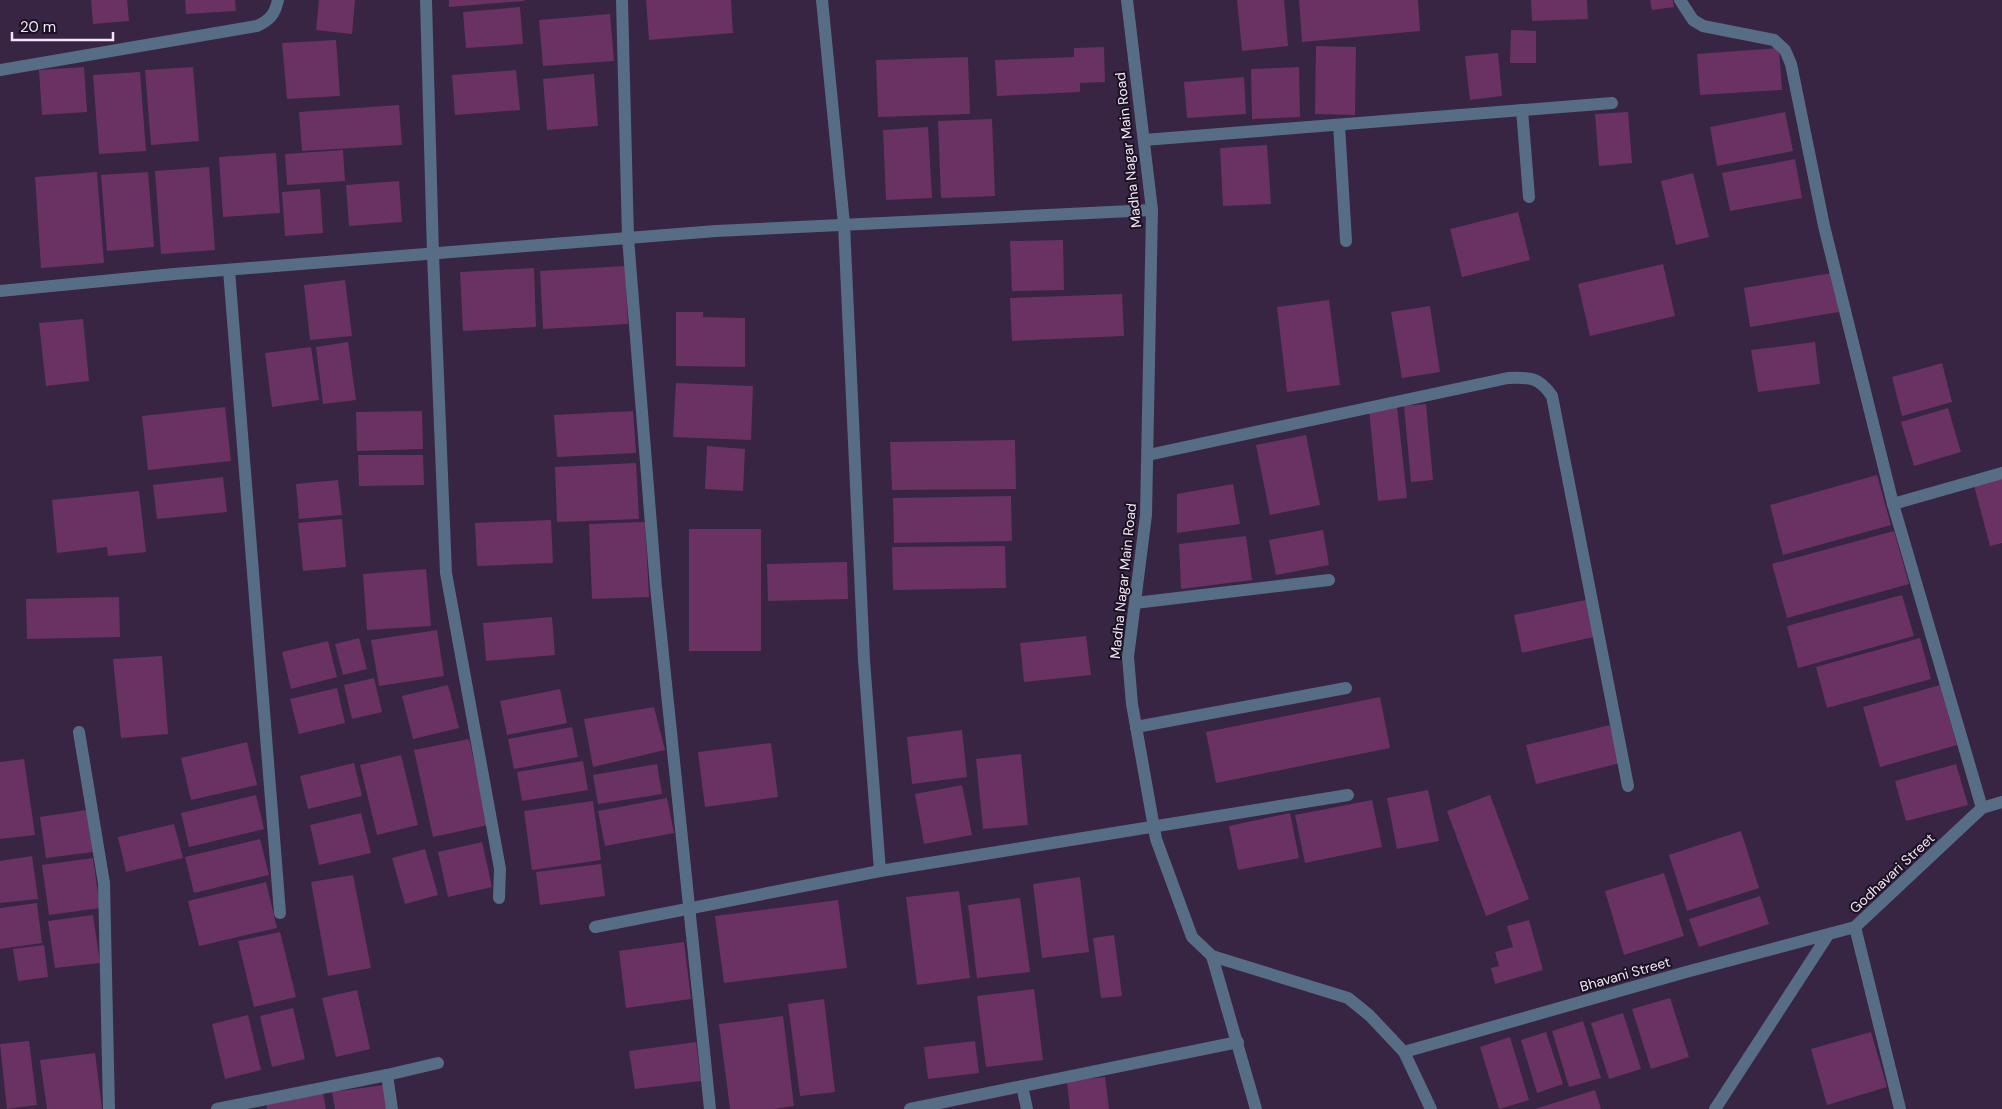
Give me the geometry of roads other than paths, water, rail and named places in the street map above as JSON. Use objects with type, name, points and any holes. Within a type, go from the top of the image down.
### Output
[{"type":"street","points":[[0,70],[257,26],[268,21],[276,12],[278,0]]},
{"type":"street","points":[[426,0],[433,254],[446,573],[500,869],[499,898]]},
{"type":"street","points":[[622,0],[628,238],[656,587],[710,1109]]},
{"type":"street","points":[[822,0],[844,224],[864,660],[880,871]]},
{"type":"street","name":"Madha Nagar Main Road","points":[[1127,0],[1152,210],[1146,514],[1128,657],[1136,726],[1156,838],[1192,937],[1212,956],[1348,998],[1369,1015],[1404,1052],[1431,1109]]},
{"type":"street","points":[[1680,0],[1693,20],[1703,26],[1774,40],[1780,43],[1788,57],[1824,226],[1893,504],[1982,808]]},
{"type":"street","points":[[1144,140],[1612,104]]},
{"type":"street","points":[[1522,110],[1529,197]]},
{"type":"street","points":[[1339,125],[1346,241]]},
{"type":"street","points":[[0,291],[229,270],[716,231],[1152,210]]},
{"type":"street","points":[[229,270],[280,912]]},
{"type":"street","points":[[1148,455],[1508,378],[1524,377],[1544,385],[1552,396],[1628,786]]},
{"type":"street","points":[[1893,504],[2002,472]]},
{"type":"street","points":[[1135,603],[1329,580]]},
{"type":"street","points":[[1136,726],[1346,688]]},
{"type":"street","points":[[79,732],[104,883],[109,1109]]},
{"type":"street","points":[[595,927],[880,871],[1348,795]]},
{"type":"street","name":"Godhavari Street","points":[[1900,1109],[1855,927],[1982,808],[2002,802]]},
{"type":"street","name":"Bhavani Street","points":[[1404,1052],[1855,927]]},
{"type":"street","points":[[1715,1109],[1828,935]]},
{"type":"street","points":[[1212,956],[1256,1109]]},
{"type":"street","points":[[910,1109],[1238,1042]]},
{"type":"street","points":[[225,1108],[438,1063]]},
{"type":"street","points":[[387,1075],[392,1109]]},
{"type":"street","points":[[1022,1086],[1027,1109]]}]
